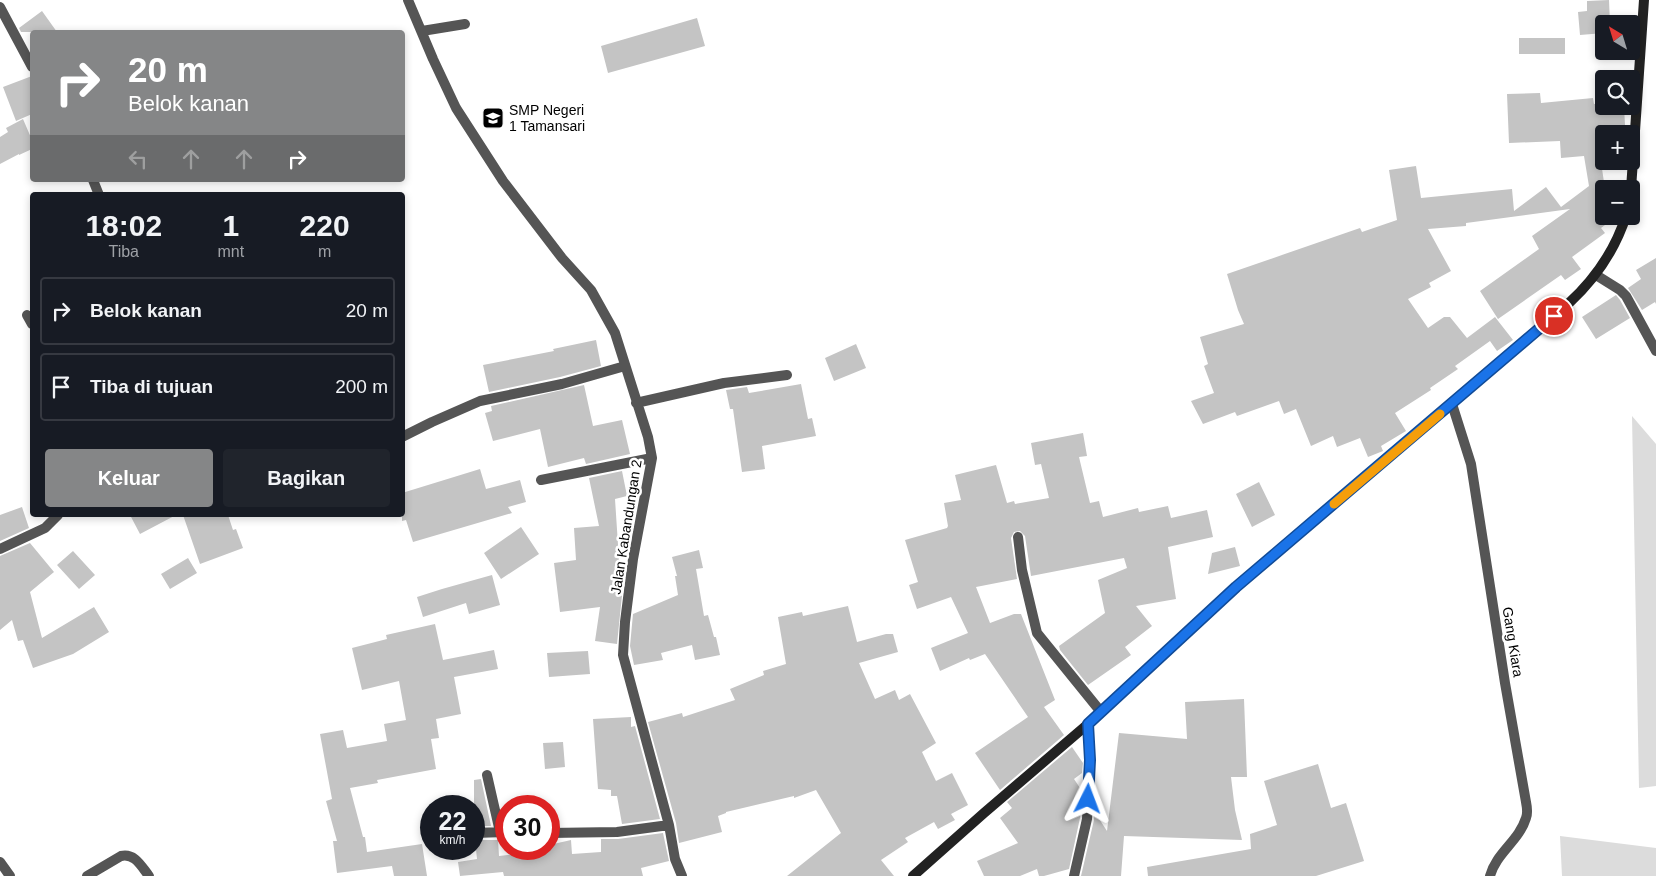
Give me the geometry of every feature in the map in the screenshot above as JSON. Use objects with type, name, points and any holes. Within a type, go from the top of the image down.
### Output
[{"type":"main road","points":[[1632,180],[1644,0]]},
{"type":"main road","points":[[913,876],[1088,724],[1236,587],[1569,303],[1596,275],[1618,237],[1623,225]]},
{"type":"street","name":"Jalan Kabandungan 2","points":[[408,0],[456,108],[503,181],[562,258],[591,290],[615,332],[648,437],[652,458],[633,559],[623,655],[669,824],[675,859],[682,876]]},
{"type":"street","points":[[0,7],[30,63]]},
{"type":"street","points":[[422,31],[464,24]]},
{"type":"street","points":[[1596,275],[1626,296],[1656,351]]},
{"type":"street","points":[[405,436],[480,401],[562,384],[625,366]]},
{"type":"street","points":[[636,403],[724,383],[787,375]]},
{"type":"street","name":"Gang Kiara","points":[[1452,404],[1471,464],[1505,683],[1526,802],[1527,817],[1524,824],[1513,842],[1499,857],[1490,876]]},
{"type":"street","points":[[541,480],[652,458]]},
{"type":"street","points":[[0,549],[44,528],[56,517]]},
{"type":"street","points":[[1018,537],[1022,570],[1035,628],[1101,712]]},
{"type":"street","points":[[1074,876],[1086,819],[1090,760],[1088,724]]},
{"type":"street","points":[[487,775],[495,804]]},
{"type":"street","points":[[560,833],[617,832],[669,824]]},
{"type":"street","points":[[87,876],[127,854],[133,856],[149,876]]},
{"type":"street","points":[[0,862],[10,876]]},
{"type":"shaded area","points":[[1632,416],[1656,444],[1656,786],[1639,788]]},
{"type":"shaded area","points":[[1560,836],[1656,848],[1656,876],[1562,876]]},
{"type":"building","points":[[1609,0],[1610,15],[1595,15],[1595,34],[1580,35],[1578,12],[1587,11],[1587,1]]},
{"type":"building","points":[[42,11],[56,30],[21,32],[19,28]]},
{"type":"building","points":[[697,18],[705,46],[608,73],[601,46]]},
{"type":"building","points":[[1519,38],[1565,38],[1565,54],[1519,54]]},
{"type":"building","points":[[30,77],[30,115],[16,121],[3,87]]},
{"type":"building","points":[[1540,93],[1541,103],[1593,98],[1595,115],[1624,115],[1625,125],[1595,125],[1595,170],[1602,170],[1604,180],[1595,180],[1595,225],[1605,225],[1601,228],[1605,233],[1572,257],[1581,269],[1565,280],[1561,275],[1498,319],[1480,291],[1539,249],[1532,236],[1570,209],[1466,223],[1466,226],[1428,229],[1451,271],[1429,283],[1431,287],[1408,299],[1428,328],[1444,317],[1450,317],[1467,338],[1495,317],[1513,340],[1497,351],[1490,341],[1455,366],[1458,369],[1430,388],[1431,390],[1395,413],[1406,431],[1381,446],[1383,451],[1368,457],[1360,438],[1337,447],[1333,436],[1311,446],[1296,409],[1284,414],[1279,401],[1237,416],[1235,412],[1203,424],[1191,401],[1214,393],[1204,366],[1208,364],[1200,337],[1244,324],[1227,274],[1360,228],[1362,232],[1397,220],[1389,170],[1416,166],[1421,198],[1512,189],[1514,211],[1546,187],[1561,207],[1589,186],[1584,156],[1561,158],[1560,141],[1509,143],[1507,94]]},
{"type":"building","points":[[23,119],[30,135],[30,150],[0,164],[0,137],[8,132],[6,128]]},
{"type":"building","points":[[1656,258],[1656,304],[1655,302],[1642,310],[1628,288],[1641,279],[1636,270]]},
{"type":"building","points":[[1616,295],[1630,318],[1596,339],[1582,317]]},
{"type":"building","points":[[596,340],[601,366],[489,392],[483,365],[554,351],[553,349]]},
{"type":"building","points":[[856,344],[866,368],[834,381],[825,358]]},
{"type":"building","points":[[801,384],[808,419],[812,418],[816,436],[762,446],[765,469],[742,472],[733,409],[730,409],[726,390],[747,387],[749,393]]},
{"type":"building","points":[[584,385],[593,426],[622,420],[630,454],[586,464],[584,458],[548,467],[540,429],[493,441],[485,413],[492,411],[491,406]]},
{"type":"building","points":[[1083,433],[1087,456],[1079,457],[1090,503],[1099,501],[1103,517],[1138,508],[1139,512],[1168,506],[1171,518],[1207,510],[1213,537],[1168,547],[1176,599],[1136,606],[1152,626],[1125,647],[1131,655],[1088,685],[1060,650],[1059,646],[1105,613],[1098,580],[1127,568],[1124,558],[1031,576],[1025,536],[1020,531],[1014,532],[1011,538],[1017,579],[976,587],[990,623],[1014,614],[1021,614],[1055,700],[1044,707],[1064,735],[1000,790],[975,753],[1028,717],[985,654],[970,660],[969,658],[940,671],[931,648],[968,633],[951,597],[917,609],[909,585],[918,582],[905,540],[947,528],[944,503],[961,500],[955,475],[996,465],[1007,503],[1014,501],[1015,504],[1049,498],[1041,464],[1035,465],[1031,443]]},
{"type":"building","points":[[480,469],[486,489],[520,480],[526,502],[508,507],[512,513],[413,542],[406,520],[402,521],[402,517],[405,517],[405,492]]},
{"type":"building","points":[[622,471],[627,496],[615,499],[620,575],[624,576],[617,644],[595,641],[600,607],[560,612],[554,563],[576,560],[574,528],[599,526],[589,478]]},
{"type":"building","points":[[1259,482],[1275,515],[1252,527],[1236,494]]},
{"type":"building","points":[[22,507],[29,528],[0,541],[0,515]]},
{"type":"building","points":[[131,517],[172,517],[140,534]]},
{"type":"building","points":[[184,517],[229,517],[233,530],[236,529],[243,548],[200,564]]},
{"type":"building","points":[[521,527],[539,554],[501,579],[484,553]]},
{"type":"building","points":[[30,543],[54,572],[30,592],[42,638],[94,607],[109,632],[73,654],[33,668],[23,640],[18,641],[12,620],[0,630],[0,556]]},
{"type":"building","points":[[1235,547],[1240,566],[1208,574],[1212,553]]},
{"type":"building","points":[[699,550],[703,568],[696,569],[704,616],[708,615],[720,655],[695,660],[692,645],[661,653],[663,660],[634,665],[630,646],[633,614],[678,595],[675,576],[677,576],[672,557]]},
{"type":"building","points":[[73,551],[95,575],[79,589],[57,565]]},
{"type":"building","points":[[188,558],[197,573],[170,589],[161,574]]},
{"type":"building","points":[[492,575],[500,605],[469,614],[466,603],[423,617],[417,597]]},
{"type":"building","points":[[848,606],[857,642],[886,634],[893,634],[898,652],[859,663],[875,699],[895,690],[899,700],[910,694],[936,743],[922,752],[936,781],[952,773],[968,805],[951,814],[955,820],[938,829],[934,822],[905,838],[908,842],[881,860],[894,876],[787,876],[841,833],[816,790],[794,798],[794,796],[726,812],[718,816],[722,832],[679,843],[676,823],[648,722],[682,713],[683,717],[735,700],[730,689],[764,675],[763,671],[786,664],[778,617],[802,612],[803,616]]},
{"type":"building","points":[[435,624],[443,660],[494,650],[498,669],[454,677],[461,714],[436,719],[439,738],[431,739],[436,769],[377,780],[378,783],[350,788],[363,837],[365,837],[367,852],[420,844],[420,860],[424,860],[427,876],[394,876],[392,866],[337,873],[333,841],[337,841],[326,801],[332,799],[320,734],[343,730],[347,748],[387,741],[384,724],[406,720],[399,681],[362,690],[352,648],[387,639],[386,635]]},
{"type":"building","points":[[588,651],[590,674],[549,677],[547,653]]},
{"type":"building","points":[[1244,699],[1247,777],[1231,777],[1235,810],[1242,840],[1124,836],[1121,876],[1081,876],[1094,820],[1094,811],[1107,831],[1119,733],[1187,739],[1185,702]]},
{"type":"building","points":[[631,717],[631,727],[635,726],[660,819],[622,824],[617,796],[611,796],[611,790],[598,789],[593,719]]},
{"type":"building","points":[[563,742],[565,767],[545,769],[543,743]]},
{"type":"building","points":[[1072,747],[1083,763],[1082,773],[1074,779],[1082,791],[1080,818],[1069,869],[1044,876],[1039,876],[1037,869],[1020,876],[984,876],[977,861],[1018,843],[1000,818],[1012,808],[1007,802]]},
{"type":"building","points":[[1318,764],[1331,808],[1346,803],[1364,861],[1316,876],[1148,876],[1147,867],[1251,849],[1250,834],[1277,825],[1264,781]]},
{"type":"building","points":[[481,779],[484,795],[474,795],[474,780]]},
{"type":"building","points":[[485,798],[491,826],[485,826]]},
{"type":"building","points":[[663,833],[669,861],[641,868],[643,876],[504,876],[503,872],[460,876],[458,862],[485,860],[485,840],[495,840],[495,860],[560,860],[560,842],[571,840],[572,854],[601,852],[601,839],[618,839]]},
{"type":"slow traffic","points":[[1334,504],[1440,414]]},
{"type":"place","name":"SMP Negeri 1 Tamansari","points":[[493,118]]},
{"type":"route","points":[[1088,799],[1090,760],[1088,724],[1236,587],[1554,316]]}]
